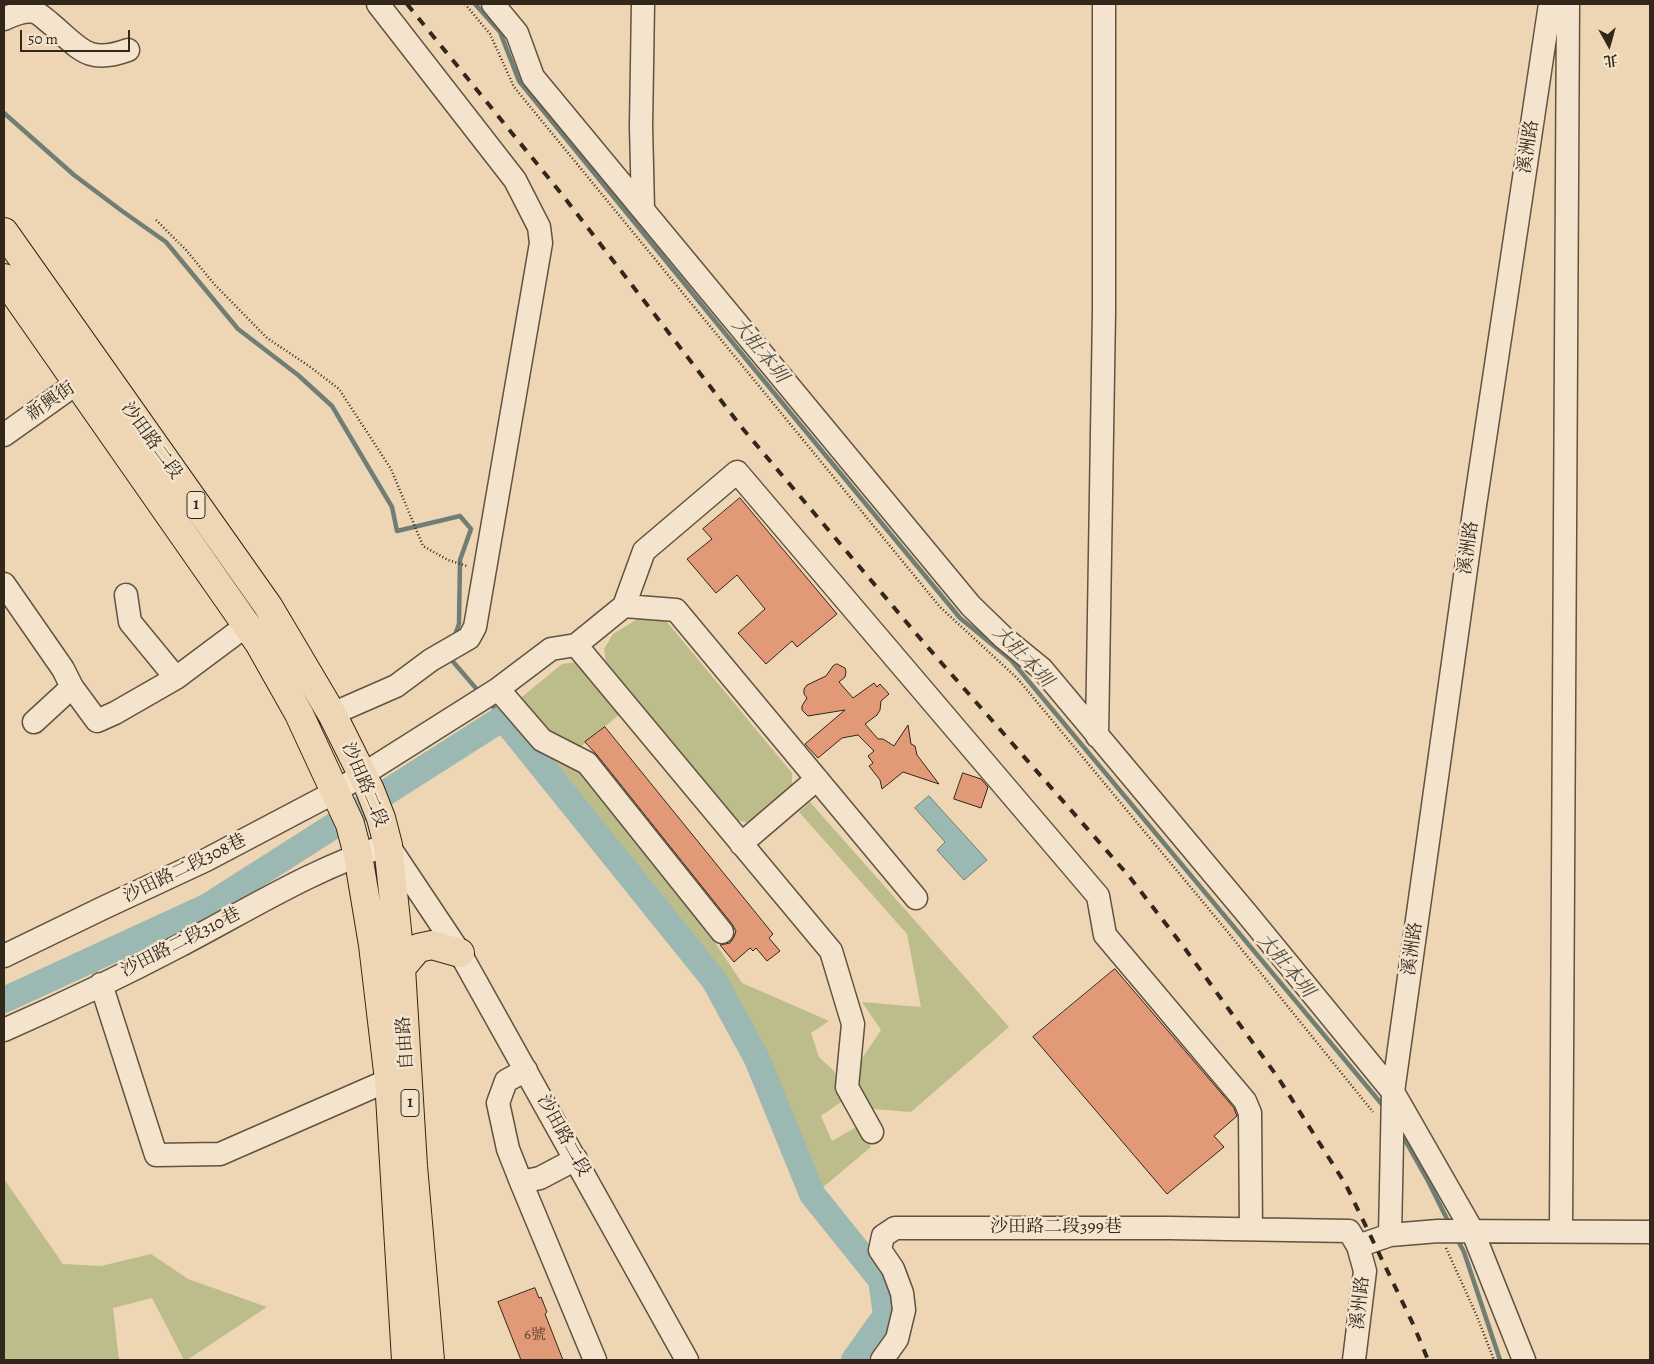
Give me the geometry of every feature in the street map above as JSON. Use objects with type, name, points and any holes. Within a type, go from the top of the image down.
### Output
[{"type":"main road","name":"沙田路二段","points":[[4,232],[88,376],[247,625],[299,714],[343,808],[358,855]]},
{"type":"main road","name":"沙田路二段","points":[[4,278],[88,376],[268,606],[332,714],[381,818],[388,845]]},
{"type":"main road","name":"自由路","points":[[388,845],[401,968],[413,1166],[430,1360]]},
{"type":"main road","name":"自由路","points":[[358,855],[373,945],[389,1080],[406,1360]]},
{"type":"main road","points":[[401,968],[418,948],[432,945],[460,953]]},
{"type":"street","points":[[332,714],[396,686],[431,660],[469,638],[476,627],[541,243],[539,226],[514,180],[378,4]]},
{"type":"street","points":[[493,4],[517,33],[533,78],[972,606],[1004,638],[1042,669],[1248,914],[1393,1092],[1472,1230],[1524,1360]]},
{"type":"street","points":[[643,4],[641,126],[643,209]]},
{"type":"street","points":[[1097,736],[1104,312],[1104,4]]},
{"type":"street","name":"溪洲路","points":[[1390,1235],[1393,1092],[1474,512],[1550,4]]},
{"type":"street","points":[[1561,1230],[1568,4]]},
{"type":"street","points":[[4,20],[22,12],[36,12],[88,54],[99,57],[111,56],[128,50]]},
{"type":"street","name":"新興街","points":[[4,435],[88,376]]},
{"type":"street","points":[[872,1132],[847,1087],[853,1024],[831,951],[576,646],[624,606],[644,550],[737,472],[1098,896],[1105,935],[1245,1101],[1250,1113],[1251,1229]]},
{"type":"street","points":[[4,584],[63,669],[72,687],[97,721],[115,713],[176,678],[247,625]]},
{"type":"street","points":[[126,595],[130,622],[176,678]]},
{"type":"street","points":[[624,606],[676,610],[916,898]]},
{"type":"street","name":"沙田路二段308巷","points":[[4,956],[206,860],[343,808],[366,783],[551,649],[576,646]]},
{"type":"street","points":[[34,722],[72,687]]},
{"type":"street","points":[[494,691],[542,740],[587,764],[722,932]]},
{"type":"street","points":[[741,844],[817,779]]},
{"type":"street","name":"沙田路二段310巷","points":[[4,1030],[178,946],[293,884],[358,855],[388,845]]},
{"type":"street","name":"沙田路二段","points":[[388,845],[460,953],[686,1360]]},
{"type":"street","points":[[101,984],[156,1155],[220,1154],[389,1080]]},
{"type":"street","points":[[526,1070],[506,1081],[498,1103],[508,1148],[595,1360]]},
{"type":"street","points":[[521,1182],[540,1178],[576,1159]]},
{"type":"street","name":"沙田路二段399巷","points":[[882,1360],[897,1339],[904,1310],[902,1293],[893,1269],[880,1250],[883,1236],[896,1228],[1349,1231],[1358,1246]]},
{"type":"street","points":[[1358,1246],[1390,1235],[1438,1231],[1561,1230],[1650,1232]]},
{"type":"street","name":"溪州路","points":[[1354,1360],[1365,1272],[1358,1246]]},
{"type":"path","points":[[156,220],[267,338],[339,389],[391,469],[423,546],[448,560],[485,572]]},
{"type":"path","points":[[1438,1231],[1476,1314],[1494,1360]]},
{"type":"green space","points":[[641,617],[652,617],[667,622],[792,773],[792,785],[748,822],[738,821],[606,662],[604,649],[613,634]]},
{"type":"green space","points":[[578,662],[621,713],[567,758],[578,765],[706,929],[742,983],[829,1021],[811,1033],[819,1057],[834,1071],[844,1100],[821,1116],[832,1141],[858,1126],[871,1147],[815,1194],[771,1081],[732,1006],[550,782],[550,750],[517,701],[562,664]]},
{"type":"green space","points":[[810,802],[1009,1027],[911,1112],[873,1109],[853,1085],[861,1060],[881,1030],[862,1002],[921,1007],[907,934],[799,812]]},
{"type":"green space","points":[[4,1179],[63,1264],[101,1266],[151,1254],[188,1279],[267,1307],[187,1360],[184,1360],[152,1298],[113,1308],[119,1360],[4,1360]]},
{"type":"water","points":[[929,796],[987,860],[964,880],[937,850],[945,842],[915,808]]},
{"type":"building","points":[[740,498],[837,614],[797,647],[792,641],[766,664],[738,633],[765,609],[737,575],[716,593],[687,559],[712,539],[703,529]]},
{"type":"building","points":[[837,664],[845,668],[846,672],[845,677],[839,682],[853,698],[874,683],[877,687],[880,684],[889,694],[881,701],[880,710],[877,715],[865,724],[878,739],[883,739],[894,746],[908,725],[911,744],[915,746],[917,755],[939,784],[903,772],[882,789],[880,780],[869,766],[873,763],[868,756],[874,751],[858,735],[842,738],[818,758],[805,744],[845,710],[808,716],[802,710],[802,706],[807,698],[804,694],[804,689],[807,685],[826,676],[833,666]]},
{"type":"building","points":[[605,727],[773,934],[769,938],[780,951],[767,961],[756,948],[753,951],[750,948],[734,962],[720,945],[730,943],[734,937],[736,931],[732,924],[585,742]]},
{"type":"building","points":[[963,773],[981,779],[988,787],[981,808],[954,799]]},
{"type":"building","points":[[1115,969],[1234,1108],[1237,1116],[1214,1136],[1224,1147],[1167,1194],[1033,1037]]},
{"type":"building","points":[[535,1288],[547,1312],[545,1314],[563,1360],[521,1360],[498,1302]]},
{"type":"waterway","name":"大肚本圳","points":[[475,4],[500,32],[519,81],[751,365],[960,618],[1011,660],[1385,1108]]},
{"type":"waterway","points":[[4,113],[74,175],[166,242],[238,329],[298,375],[332,406],[392,507],[397,531],[460,516],[471,529],[460,560],[459,624],[454,638]]},
{"type":"waterway","points":[[449,657],[480,693]]},
{"type":"waterway","points":[[489,702],[503,718]]},
{"type":"waterway","points":[[4,1000],[208,906],[503,718],[714,980],[757,1059],[812,1194],[881,1280],[886,1315],[854,1360]]},
{"type":"waterway","name":"大肚本圳","points":[[1401,1133],[1449,1223]]},
{"type":"waterway","name":"大肚本圳","points":[[1456,1237],[1464,1252],[1500,1360]]},
{"type":"railway","points":[[407,4],[564,197],[743,429],[924,643],[1128,875],[1186,950],[1279,1079],[1346,1185],[1414,1326],[1428,1360]]}]
